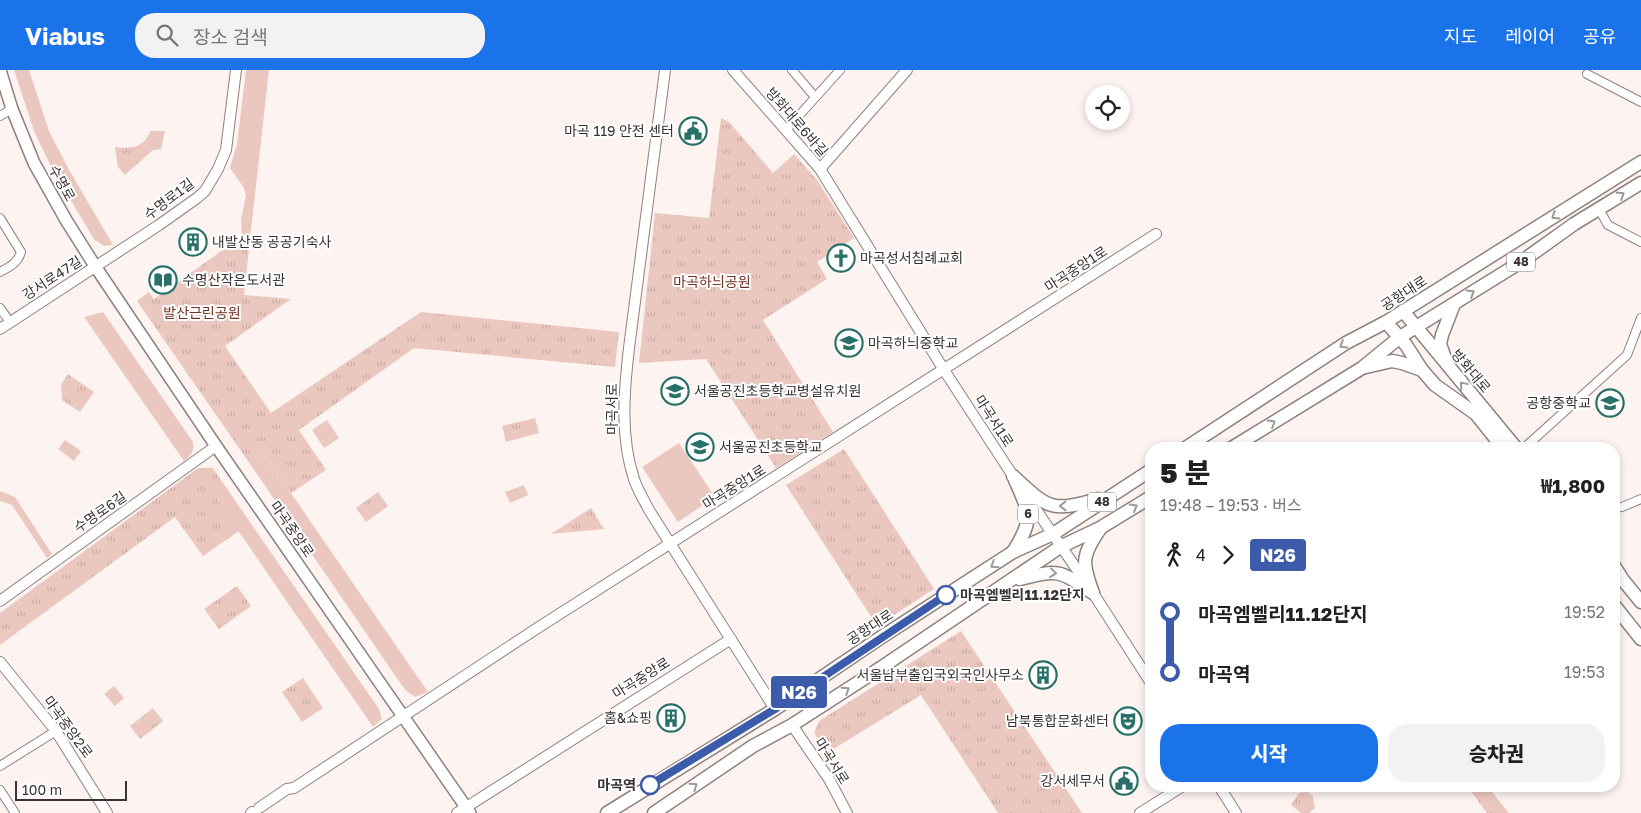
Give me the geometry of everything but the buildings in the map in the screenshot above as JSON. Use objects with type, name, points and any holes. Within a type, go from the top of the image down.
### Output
[{"type":"main road","name":"수명로","points":[[0,70],[12,109],[34,163],[66,220],[95,266]]},
{"type":"main road","name":"공항대로","points":[[1195,442],[1346,343],[1386,322],[1641,162]]},
{"type":"main road","name":"48","points":[[1241,442],[1362,368],[1415,327],[1521,262],[1574,224],[1641,183]]},
{"type":"main road","name":"마곡중앙로","points":[[95,266],[216,446],[403,716],[464,811]]},
{"type":"main road","points":[[1448,365],[1440,344],[1454,304]]},
{"type":"main road","name":"방화대로","points":[[1403,311],[1511,442]]},
{"type":"main road","name":"방화대로","points":[[1386,322],[1400,337],[1422,370],[1435,385],[1476,414],[1498,442]]},
{"type":"main road","points":[[1362,368],[1392,361],[1422,370]]},
{"type":"main road","name":"공항대로","points":[[607,813],[775,709],[1013,552],[1053,534],[1145,474]]},
{"type":"main road","points":[[1012,476],[1039,499],[1055,507],[1079,505],[1110,496]]},
{"type":"main road","name":"6","points":[[1012,476],[1027,508],[1028,517],[1022,537],[1013,552]]},
{"type":"main road","name":"48","points":[[1060,547],[1100,528],[1145,501]]},
{"type":"main road","points":[[1092,593],[1086,575],[1085,556],[1089,544],[1100,528]]},
{"type":"main road","points":[[654,813],[753,746],[792,725],[1060,547]]},
{"type":"main road","points":[[1010,581],[1048,572],[1057,572],[1069,577],[1092,593]]},
{"type":"main road","points":[[1620,575],[1641,602]]},
{"type":"main road","points":[[1620,613],[1641,639]]},
{"type":"street","name":"수명로1길","points":[[95,266],[181,210],[205,191],[218,169],[226,150],[236,70]]},
{"type":"street","name":"마곡서로","points":[[665,70],[628,348],[624,391],[627,451],[634,480],[649,510],[775,709]]},
{"type":"street","name":"방화대로6바길","points":[[733,70],[820,169]]},
{"type":"street","points":[[792,70],[816,97]]},
{"type":"street","points":[[786,130],[840,70]]},
{"type":"street","points":[[820,169],[907,70]]},
{"type":"street","points":[[1588,74],[1641,100]]},
{"type":"street","points":[[0,116],[12,109]]},
{"type":"street","name":"마곡서1로","points":[[820,169],[1012,476],[1053,534],[1145,674]]},
{"type":"street","points":[[1599,209],[1608,225],[1641,242]]},
{"type":"street","points":[[0,218],[21,252],[15,263],[0,272]]},
{"type":"street","name":"마곡중앙1로","points":[[403,716],[1156,234]]},
{"type":"street","name":"강서로47길","points":[[0,329],[95,266]]},
{"type":"street","points":[[0,308],[10,322]]},
{"type":"street","points":[[1531,442],[1627,355],[1639,332],[1641,318]]},
{"type":"street","name":"수명로6길","points":[[0,600],[216,446]]},
{"type":"street","points":[[1620,507],[1641,499]]},
{"type":"street","name":"마곡중앙로","points":[[464,811],[731,639]]},
{"type":"street","name":"마곡중앙2로","points":[[0,662],[56,731],[107,813]]},
{"type":"street","points":[[256,812],[291,794],[297,786],[403,716]]},
{"type":"street","name":"마곡서로","points":[[792,725],[829,779],[847,813]]},
{"type":"street","points":[[0,766],[56,731]]},
{"type":"street","points":[[0,790],[15,813]]},
{"type":"street","points":[[1140,813],[1173,792]]},
{"type":"street","points":[[1223,792],[1236,813]]},
{"type":"green space","points":[[14,70],[29,70],[49,131],[68,168],[113,245],[104,246],[94,239],[53,171],[34,131]]},
{"type":"green space","points":[[246,70],[269,70],[251,230],[242,236],[241,219],[246,196],[244,188],[230,168],[237,144]]},
{"type":"green space","name":"마곡하늬공원","points":[[721,118],[729,122],[773,173],[794,154],[817,180],[854,238],[817,262],[827,279],[763,320],[833,432],[776,468],[706,359],[639,363],[655,213],[709,218]]},
{"type":"green space","points":[[150,131],[165,131],[161,149],[153,150],[125,175],[118,167],[115,147],[126,148],[141,144],[148,137]]},
{"type":"green space","name":"발산근린공원","points":[[251,230],[244,295],[291,299],[225,346],[271,413],[421,312],[619,332],[615,367],[414,348],[299,430],[326,470],[291,493],[264,454],[250,464],[137,301],[149,292],[154,299]]},
{"type":"green space","points":[[103,312],[193,442],[192,453],[184,461],[84,317]]},
{"type":"green space","points":[[68,374],[94,392],[80,412],[62,400],[61,385]]},
{"type":"green space","points":[[535,418],[539,433],[506,442],[502,426]]},
{"type":"green space","points":[[327,420],[339,438],[324,448],[312,430]]},
{"type":"green space","points":[[65,440],[81,451],[74,461],[58,449]]},
{"type":"green space","points":[[679,443],[715,497],[678,522],[642,467]]},
{"type":"green space","points":[[844,449],[934,589],[877,626],[786,485]]},
{"type":"green space","points":[[264,454],[428,692],[415,697],[405,690],[250,464]]},
{"type":"green space","points":[[198,468],[213,468],[223,483],[212,492],[239,531],[203,556],[175,517],[0,645],[0,613]]},
{"type":"green space","points":[[223,483],[379,709],[382,719],[373,727],[211,491]]},
{"type":"green space","points":[[524,485],[528,495],[510,503],[505,492]]},
{"type":"green space","points":[[0,491],[15,497],[52,554],[47,558],[12,505],[0,501]]},
{"type":"green space","points":[[378,492],[388,506],[366,522],[356,508]]},
{"type":"green space","points":[[591,508],[604,529],[551,534]]},
{"type":"green space","points":[[237,586],[251,606],[219,629],[204,609]]},
{"type":"green space","points":[[961,631],[1082,813],[998,813],[921,695],[827,753],[814,733],[819,721]]},
{"type":"green space","points":[[303,678],[323,708],[302,722],[282,692]]},
{"type":"green space","points":[[114,686],[124,698],[115,706],[104,694]]},
{"type":"green space","points":[[153,708],[163,721],[140,739],[130,726]]},
{"type":"green space","points":[[1307,792],[1313,796],[1315,808],[1309,813],[1301,813],[1291,805],[1299,793]]},
{"type":"green space","points":[[1471,792],[1492,792],[1509,813],[1487,813]]},
{"type":"bus line","name":"N26","points":[[650,785],[775,709],[946,595]]},
{"type":"place","name":"마곡 119 안전 센터","points":[[693,131]]},
{"type":"place","name":"내발산동 공공기숙사","points":[[193,242]]},
{"type":"place","name":"마곡성서침례교회","points":[[841,258]]},
{"type":"place","name":"수명산작은도서관","points":[[163,280]]},
{"type":"place","name":"마곡하늬중학교","points":[[849,343]]},
{"type":"place","name":"서울공진초등학교병설유치원","points":[[675,391]]},
{"type":"place","name":"공항중학교","points":[[1610,403]]},
{"type":"place","name":"서울공진초등학교","points":[[700,447]]},
{"type":"place","name":"마곡엠벨리11.12단지","points":[[946,595]]},
{"type":"place","name":"서울남부출입국외국인사무소","points":[[1043,675]]},
{"type":"place","name":"홈&쇼핑","points":[[671,718]]},
{"type":"place","name":"남북통합문화센터","points":[[1128,721]]},
{"type":"place","name":"강서세무서","points":[[1124,781]]},
{"type":"place","name":"마곡역","points":[[650,785]]}]
